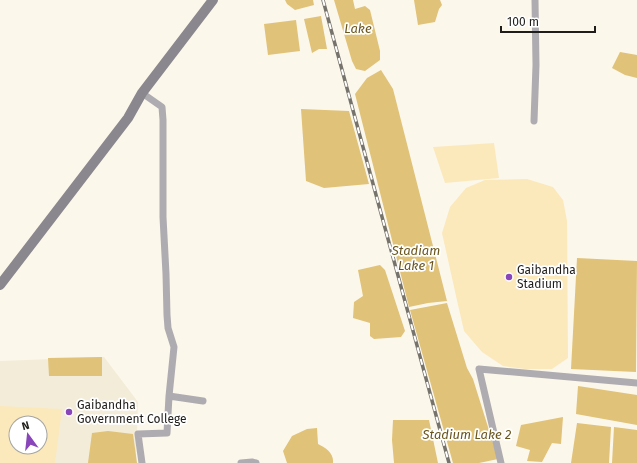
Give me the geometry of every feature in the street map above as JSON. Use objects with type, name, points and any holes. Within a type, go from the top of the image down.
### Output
[{"type":"main road","points":[[0,285],[128,118],[142,93],[213,0]]},
{"type":"street","points":[[534,121],[536,65],[535,0]]},
{"type":"street","points":[[142,93],[162,107],[164,120],[163,217],[167,315],[168,328],[174,347],[167,433],[138,434],[142,463]]},
{"type":"street","points":[[499,462],[479,369],[637,383]]},
{"type":"street","points":[[169,396],[203,401]]},
{"type":"street","points":[[241,463],[256,463]]},
{"type":"shaded area","points":[[494,143],[499,178],[445,183],[433,147]]},
{"type":"shaded area","name":"Gaibandha Stadium","points":[[527,179],[553,187],[563,200],[567,221],[568,358],[552,369],[525,369],[503,366],[482,352],[464,331],[442,233],[450,207],[466,188],[485,180]]},
{"type":"shaded area","name":"Gaibandha Government College","points":[[104,357],[138,402],[136,463],[0,463],[0,361]]},
{"type":"shaded area","points":[[0,406],[62,409],[55,463],[0,463]]},
{"type":"water","points":[[285,0],[313,0],[314,5],[295,10],[287,4]]},
{"type":"water","name":"Lake","points":[[334,0],[353,0],[355,9],[365,6],[370,10],[380,51],[380,60],[365,71],[356,69],[352,61]]},
{"type":"water","points":[[414,0],[440,0],[442,5],[439,9],[435,22],[418,25]]},
{"type":"water","points":[[321,16],[327,49],[319,49],[312,53],[304,19]]},
{"type":"water","points":[[296,20],[300,51],[268,55],[264,24]]},
{"type":"water","points":[[620,52],[637,55],[637,78],[625,75],[612,68]]},
{"type":"water","name":"Stadiam Lake 1","points":[[381,70],[393,89],[447,301],[409,307],[355,94],[367,78]]},
{"type":"water","points":[[301,109],[349,111],[369,184],[324,188],[306,181]]},
{"type":"water","points":[[577,258],[637,261],[636,372],[571,369]]},
{"type":"water","points":[[380,265],[385,270],[405,331],[401,337],[374,339],[370,336],[370,323],[353,318],[354,302],[363,296],[358,270]]},
{"type":"water","name":"Stadium Lake 2","points":[[447,303],[498,459],[479,463],[453,463],[410,310]]},
{"type":"water","points":[[102,357],[102,376],[49,376],[48,358]]},
{"type":"water","points":[[578,386],[637,395],[637,425],[576,414]]},
{"type":"water","points":[[563,417],[561,444],[552,443],[542,462],[527,461],[530,450],[516,446],[521,425]]},
{"type":"water","points":[[393,420],[429,420],[438,463],[394,463],[392,440]]},
{"type":"water","points":[[577,423],[611,427],[609,463],[571,463]]},
{"type":"water","points":[[614,427],[637,430],[637,463],[612,463]]},
{"type":"water","points":[[317,428],[318,444],[327,449],[331,454],[333,463],[287,463],[283,451],[292,436],[307,429]]},
{"type":"water","points":[[108,431],[133,434],[137,463],[88,463],[92,433]]},
{"type":"railway","points":[[323,0],[449,463]]},
{"type":"place","name":"Gaibandha Stadium","points":[[509,277]]},
{"type":"place","name":"Gaibandha Government College","points":[[69,412]]}]
